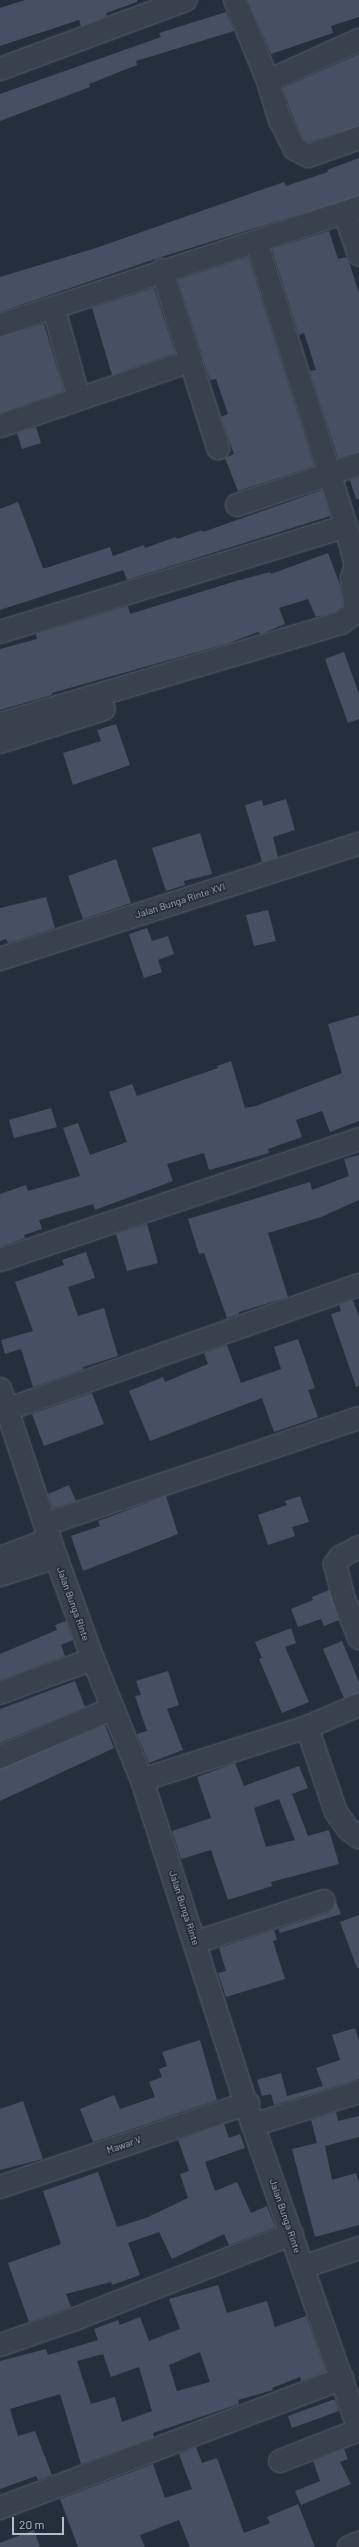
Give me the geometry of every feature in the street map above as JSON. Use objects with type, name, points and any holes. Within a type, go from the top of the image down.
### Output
[{"type":"street","points":[[0,69],[186,0]]},
{"type":"street","points":[[235,0],[268,81],[280,120],[295,149],[301,154],[308,156],[359,138]]},
{"type":"street","points":[[268,81],[359,40]]},
{"type":"street","points":[[0,325],[54,309],[162,270],[257,243],[352,211],[359,255]]},
{"type":"street","points":[[0,724],[341,622],[356,612],[352,578],[358,566],[331,473],[257,243]]},
{"type":"street","points":[[162,270],[218,448]]},
{"type":"street","points":[[54,309],[79,399]]},
{"type":"street","points":[[0,426],[191,361]]},
{"type":"street","points":[[237,505],[359,464]]},
{"type":"street","points":[[0,632],[346,526]]},
{"type":"street","points":[[0,742],[359,627]]},
{"type":"street","name":"Jalan Bunga Rinte XVI","points":[[0,959],[359,844]]},
{"type":"street","points":[[0,1260],[359,1139]]},
{"type":"street","points":[[4,1411],[359,1285]]},
{"type":"street","name":"Jalan Bunga Rinte","points":[[0,1389],[4,1411],[93,1659],[142,1780],[248,2103],[253,2125],[303,2267],[350,2387],[359,2430]]},
{"type":"street","points":[[0,1558],[51,1540],[359,1418]]},
{"type":"street","points":[[0,1575],[51,1540]]},
{"type":"street","points":[[359,1547],[340,1557],[335,1564],[344,1599],[359,1638]]},
{"type":"street","points":[[0,1693],[93,1659]]},
{"type":"street","points":[[142,1780],[307,1727],[359,1705]]},
{"type":"street","points":[[0,1757],[113,1708]]},
{"type":"street","points":[[307,1727],[336,1812],[348,1829],[359,1837]]},
{"type":"street","points":[[196,1942],[324,1902]]},
{"type":"street","points":[[253,2125],[359,2092]]},
{"type":"street","name":"Mawar V","points":[[0,2187],[248,2103]]},
{"type":"street","points":[[0,2345],[75,2319],[292,2234]]},
{"type":"street","points":[[303,2267],[359,2248]]},
{"type":"street","points":[[0,2508],[350,2387]]},
{"type":"street","points":[[280,2462],[359,2430]]},
{"type":"street","points":[[349,2547],[359,2543]]},
{"type":"building","points":[[25,0],[137,0],[137,2],[106,13],[107,16],[81,26],[79,20],[0,46],[0,8]]},
{"type":"building","points":[[248,0],[359,0],[359,17],[331,26],[333,33],[271,54]]},
{"type":"building","points":[[226,12],[234,31],[136,61],[137,65],[89,84],[90,87],[0,121],[0,94],[161,37],[159,33]]},
{"type":"building","points":[[359,54],[359,126],[309,142],[304,140],[292,115],[283,88]]},
{"type":"building","points":[[359,158],[359,196],[158,258],[0,312],[0,277],[96,248],[284,182],[286,186],[328,172],[327,170]]},
{"type":"building","points":[[329,231],[338,259],[346,257],[349,262],[359,293],[359,452],[338,458],[310,371],[316,370],[304,333],[299,335],[272,249]]},
{"type":"building","points":[[248,257],[314,466],[238,491],[225,458],[234,454],[221,417],[228,414],[216,379],[210,380],[178,280]]},
{"type":"building","points":[[154,288],[175,353],[112,375],[92,308]]},
{"type":"building","points":[[44,324],[64,391],[0,413],[0,337]]},
{"type":"building","points":[[36,427],[41,443],[22,449],[17,433]]},
{"type":"building","points":[[359,477],[359,499],[356,499],[350,480]]},
{"type":"building","points":[[322,490],[330,516],[127,580],[123,570],[0,610],[0,509],[18,502],[43,568],[46,568],[110,547],[113,556],[144,545],[145,548],[176,537],[177,539],[202,530],[203,532]]},
{"type":"building","points":[[328,553],[340,585],[343,606],[335,612],[316,617],[308,599],[279,608],[285,624],[261,634],[258,632],[226,644],[52,693],[52,695],[0,710],[0,649],[37,639],[36,634],[128,606],[130,614],[236,581],[270,572],[271,574]]},
{"type":"building","points":[[344,652],[359,694],[359,719],[348,723],[325,659]]},
{"type":"building","points":[[116,724],[130,765],[73,785],[63,753],[101,741],[97,730]]},
{"type":"building","points":[[286,799],[295,830],[273,837],[278,857],[262,862],[245,805],[262,800],[263,806]]},
{"type":"building","points":[[200,833],[212,874],[184,881],[185,885],[166,891],[152,848]]},
{"type":"building","points":[[116,859],[131,903],[83,919],[68,876]]},
{"type":"building","points":[[46,897],[55,928],[8,943],[6,939],[0,941],[0,908]]},
{"type":"building","points":[[268,910],[276,941],[254,946],[246,915]]},
{"type":"building","points":[[147,928],[152,941],[168,936],[174,954],[158,960],[162,972],[144,978],[129,934]]},
{"type":"building","points":[[359,1015],[359,1121],[330,1132],[322,1111],[296,1120],[302,1137],[268,1149],[269,1153],[209,1170],[204,1153],[167,1164],[173,1181],[95,1210],[93,1204],[39,1220],[42,1229],[24,1235],[25,1238],[0,1247],[0,1194],[26,1185],[28,1191],[80,1176],[63,1128],[78,1123],[90,1155],[127,1142],[109,1092],[132,1084],[137,1096],[218,1068],[217,1066],[231,1061],[245,1108],[256,1106],[342,1073],[328,1024]]},
{"type":"building","points":[[51,1108],[57,1127],[14,1138],[9,1120]]},
{"type":"building","points":[[359,1155],[359,1200],[321,1217],[268,1233],[288,1297],[239,1312],[239,1314],[227,1318],[204,1253],[199,1254],[188,1219],[310,1182],[312,1190],[349,1176],[344,1159]]},
{"type":"building","points":[[147,1224],[158,1263],[127,1271],[116,1234]]},
{"type":"building","points":[[86,1252],[95,1278],[68,1287],[78,1316],[104,1308],[118,1356],[83,1367],[84,1369],[33,1387],[21,1349],[5,1354],[1,1340],[33,1331],[15,1282],[64,1265],[62,1260]]},
{"type":"building","points":[[353,1300],[359,1317],[359,1386],[356,1387],[331,1314],[341,1311],[339,1305]]},
{"type":"building","points":[[298,1339],[315,1388],[308,1390],[318,1417],[274,1432],[262,1398],[150,1441],[129,1391],[163,1377],[165,1382],[208,1364],[204,1353],[227,1345],[241,1383],[281,1369],[274,1347]]},
{"type":"building","points":[[92,1393],[104,1424],[44,1446],[32,1414]]},
{"type":"building","points":[[69,1485],[76,1501],[53,1508],[48,1494]]},
{"type":"building","points":[[166,1496],[178,1534],[83,1571],[71,1536],[100,1526],[98,1521]]},
{"type":"building","points":[[300,1496],[309,1522],[292,1527],[295,1536],[268,1545],[258,1515],[287,1505],[285,1501]]},
{"type":"building","points":[[329,1590],[339,1620],[324,1626],[321,1619],[298,1627],[291,1609],[313,1600],[312,1597]]},
{"type":"building","points":[[66,1621],[73,1640],[61,1645],[65,1656],[0,1680],[0,1654],[57,1630],[55,1625]]},
{"type":"building","points":[[291,1628],[296,1643],[285,1647],[309,1702],[282,1713],[259,1659],[262,1658],[255,1642]]},
{"type":"building","points":[[342,1641],[359,1682],[359,1693],[344,1698],[323,1649]]},
{"type":"building","points":[[168,1671],[179,1705],[167,1709],[183,1750],[149,1763],[137,1734],[147,1731],[135,1696],[141,1695],[136,1681]]},
{"type":"building","points":[[75,1681],[85,1707],[0,1743],[0,1709]]},
{"type":"building","points":[[105,1725],[114,1748],[0,1801],[0,1769]]},
{"type":"building","points":[[235,1763],[244,1786],[299,1766],[308,1788],[292,1794],[308,1836],[329,1830],[339,1864],[271,1882],[272,1886],[228,1900],[211,1850],[181,1859],[172,1831],[211,1818],[197,1777]],"holes":[[[279,1799],[295,1840],[266,1847],[254,1808]]]},
{"type":"building","points":[[336,1902],[341,1914],[280,1933],[278,1929],[328,1913],[333,1909]]},
{"type":"building","points":[[359,1915],[359,1968],[357,1968],[340,1922]]},
{"type":"building","points":[[274,1930],[277,1940],[273,1941],[285,1979],[226,1997],[218,1973],[226,1971],[219,1948]]},
{"type":"building","points":[[355,2028],[359,2041],[359,2079],[274,2105],[271,2094],[262,2096],[257,2080],[281,2073],[287,2096],[323,2086],[316,2068],[340,2060],[332,2035]]},
{"type":"building","points":[[200,2040],[217,2100],[93,2142],[80,2109],[114,2095],[120,2109],[155,2097],[149,2082],[162,2077],[159,2069],[167,2066],[162,2052]]},
{"type":"building","points":[[23,2101],[43,2159],[0,2170],[0,2109]]},
{"type":"building","points":[[336,2112],[338,2121],[359,2116],[359,2137],[325,2146],[332,2180],[356,2173],[359,2183],[359,2225],[315,2237],[292,2149],[317,2143],[311,2120]]},
{"type":"building","points":[[224,2124],[229,2138],[240,2134],[245,2148],[205,2162],[215,2191],[237,2182],[251,2213],[267,2206],[275,2227],[229,2245],[224,2234],[172,2259],[159,2232],[128,2243],[140,2275],[112,2285],[111,2282],[66,2294],[71,2307],[29,2322],[8,2263],[61,2244],[43,2191],[98,2172],[117,2227],[146,2218],[188,2198],[180,2174],[189,2171],[178,2140]]},
{"type":"building","points":[[218,2285],[227,2313],[267,2301],[275,2327],[306,2316],[326,2372],[301,2381],[300,2377],[272,2388],[273,2390],[238,2400],[239,2404],[153,2433],[154,2437],[81,2464],[60,2394],[10,2409],[18,2436],[35,2431],[52,2475],[38,2480],[36,2476],[0,2489],[0,2361],[46,2349],[48,2355],[98,2340],[94,2329],[118,2320],[120,2325],[140,2317],[149,2341],[180,2329],[169,2299]],"holes":[[[200,2352],[210,2382],[177,2391],[169,2365]],[[103,2354],[111,2377],[139,2367],[152,2411],[122,2422],[115,2397],[91,2404],[77,2361]]]},
{"type":"building","points":[[335,2400],[339,2411],[292,2428],[288,2416]]},
{"type":"building","points":[[196,2447],[202,2463],[217,2458],[244,2533],[270,2523],[267,2517],[298,2504],[315,2547],[190,2547],[179,2520],[140,2535],[145,2547],[78,2547],[60,2499],[153,2464],[165,2498],[192,2489],[179,2454]]},
{"type":"building","points":[[344,2449],[348,2459],[340,2462],[351,2484],[301,2505],[295,2491],[320,2481],[313,2461]]},
{"type":"building","points":[[34,2530],[40,2547],[0,2547],[0,2543]]}]
